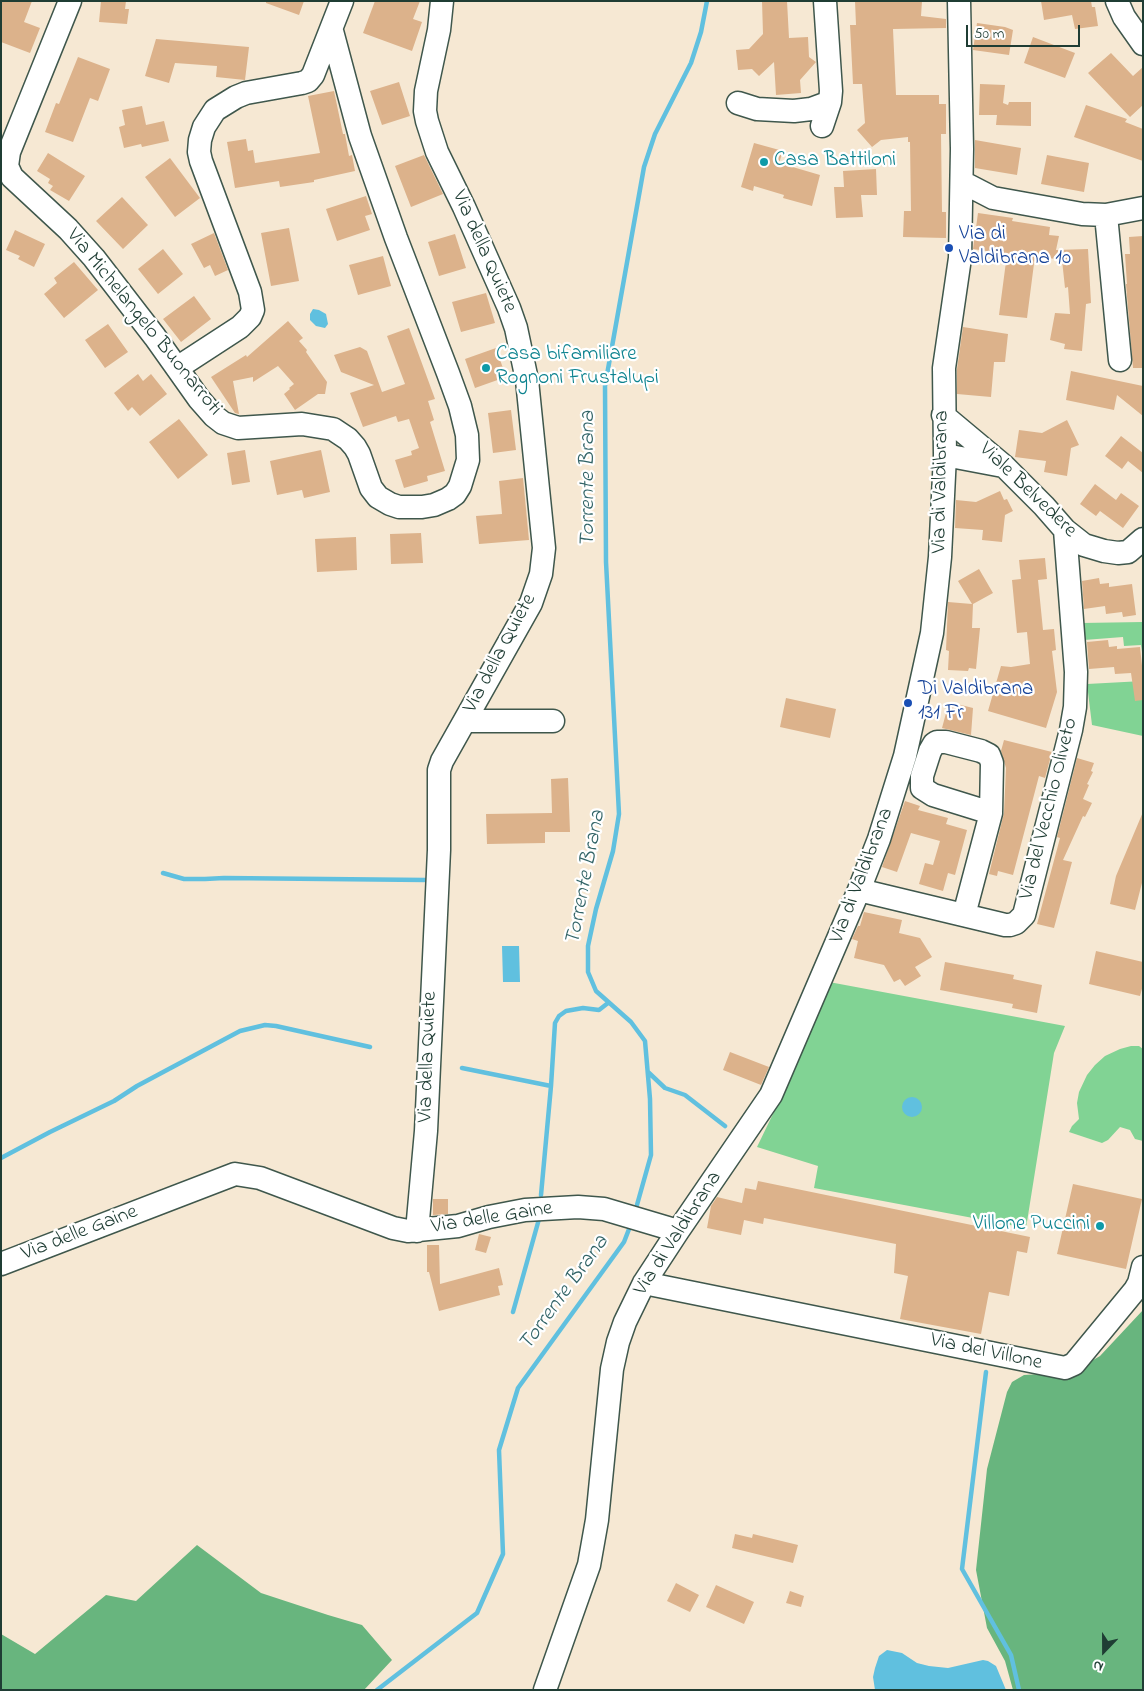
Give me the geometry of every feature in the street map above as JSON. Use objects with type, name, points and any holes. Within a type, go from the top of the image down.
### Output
[{"type":"street","name":"Via Michelangelo Buonarroti","points":[[70,1],[9,152],[7,166],[9,172],[17,183],[68,229],[94,258],[155,336],[206,408],[223,422],[231,426],[246,428],[302,424],[324,427],[348,439],[359,454],[373,492],[378,497],[390,504],[410,507],[434,504],[448,499],[455,494],[460,486],[468,460],[468,440],[464,421],[360,136],[332,31]]},
{"type":"street","points":[[176,368],[240,327],[250,317],[253,310],[250,292],[201,161],[199,152],[200,140],[204,127],[215,110],[236,97],[308,81],[313,75],[332,31],[342,1]]},
{"type":"street","name":"Via della Quiete","points":[[417,1232],[426,1130],[439,850],[438,777],[440,765],[531,603],[542,568],[543,540],[527,380],[516,328],[480,243],[437,152],[427,122],[425,110],[426,92],[439,30],[442,1]]},
{"type":"street","points":[[822,126],[830,102],[831,91],[825,1]]},
{"type":"street","name":"Via di Valdibrana","points":[[546,1690],[589,1566],[597,1520],[615,1355],[625,1322],[644,1283],[771,1095],[859,890],[879,839],[900,773],[925,669],[938,588],[945,455],[944,368],[960,258],[962,182],[959,1]]},
{"type":"street","points":[[1116,1],[1124,17],[1143,44]]},
{"type":"street","points":[[738,102],[756,109],[794,111],[811,109],[830,102]]},
{"type":"street","points":[[962,182],[992,198],[1082,214],[1106,215],[1143,208]]},
{"type":"street","points":[[961,204],[992,198]]},
{"type":"street","points":[[1106,215],[1120,360]]},
{"type":"street","name":"Viale Belvedere","points":[[944,414],[1004,466],[1065,530],[1084,545],[1111,553],[1128,552],[1143,539]]},
{"type":"street","points":[[945,455],[1004,466]]},
{"type":"street","name":"Via del Vecchio Oliveto","points":[[859,890],[964,916],[1010,925],[1020,920],[1026,910],[1071,730],[1075,707],[1076,672],[1065,530]]},
{"type":"street","points":[[465,721],[553,721]]},
{"type":"street","points":[[964,916],[991,813]]},
{"type":"street","name":"Via delle Gaine","points":[[1,1264],[215,1182],[233,1168],[242,1165],[252,1165],[273,1172],[310,1197],[393,1228],[417,1232],[458,1226],[489,1217],[517,1212],[546,1208],[588,1207],[619,1213],[678,1231]]},
{"type":"street","name":"Via del Villone","points":[[644,1283],[1061,1368],[1074,1364],[1130,1296],[1139,1283],[1143,1267]]},
{"type":"green space","points":[[1143,622],[1143,659],[1141,645],[1124,646],[1123,637],[1084,640],[1081,623]]},
{"type":"green space","points":[[1143,681],[1143,736],[1092,725],[1087,684]]},
{"type":"green space","points":[[829,982],[1065,1026],[1054,1053],[1026,1228],[814,1188],[818,1166],[757,1147],[799,1060]]},
{"type":"green space","points":[[1131,1046],[1139,1046],[1143,1049],[1143,1141],[1135,1139],[1130,1130],[1120,1127],[1108,1140],[1102,1143],[1069,1132],[1079,1119],[1077,1103],[1079,1092],[1087,1075],[1105,1056]]},
{"type":"green space","points":[[1143,1310],[1143,1690],[1013,1690],[1005,1661],[987,1628],[976,1570],[987,1469],[1007,1392],[1012,1382],[1024,1375],[1041,1374],[1088,1363],[1100,1356]]},
{"type":"green space","points":[[197,1545],[261,1593],[362,1625],[392,1660],[364,1690],[1,1690],[1,1634],[35,1654],[106,1595],[136,1601]]},
{"type":"water","points":[[313,309],[326,314],[328,324],[325,328],[316,326],[310,320],[310,314]]},
{"type":"water","points":[[502,946],[519,946],[520,982],[503,982]]},
{"type":"water","points":[[912,1097],[919,1100],[922,1107],[919,1114],[912,1117],[905,1114],[902,1107],[905,1100]]},
{"type":"water","points":[[887,1650],[902,1653],[917,1663],[929,1666],[948,1668],[983,1660],[988,1661],[996,1666],[1006,1690],[875,1690],[873,1677],[875,1668],[879,1656]]},
{"type":"building","points":[[1,1],[32,1],[24,22],[40,28],[30,53],[1,42]]},
{"type":"building","points":[[101,1],[126,1],[125,9],[129,9],[127,24],[99,22]]},
{"type":"building","points":[[266,1],[304,1],[299,15],[266,3]]},
{"type":"building","points":[[375,1],[420,1],[413,19],[422,22],[412,51],[363,33]]},
{"type":"building","points":[[762,1],[787,1],[789,38],[808,37],[809,57],[816,62],[800,80],[801,93],[776,95],[774,62],[759,76],[752,69],[738,70],[736,50],[749,49],[763,34]]},
{"type":"building","points":[[855,1],[922,1],[921,16],[946,19],[946,28],[893,29],[896,95],[939,95],[939,104],[946,104],[946,134],[941,134],[942,212],[946,212],[946,238],[903,237],[904,211],[911,211],[910,142],[908,142],[908,137],[881,140],[872,147],[857,130],[865,123],[862,84],[853,84],[850,25],[856,25]]},
{"type":"building","points":[[1041,1],[1091,1],[1092,7],[1095,7],[1098,26],[1075,29],[1072,15],[1044,20]]},
{"type":"building","points":[[977,23],[1013,30],[1009,55],[973,50]]},
{"type":"building","points":[[1033,37],[1075,53],[1065,78],[1024,63]]},
{"type":"building","points":[[156,39],[249,47],[245,80],[216,77],[217,66],[175,63],[169,83],[145,76]]},
{"type":"building","points":[[1111,53],[1133,76],[1143,67],[1143,105],[1130,117],[1088,73]]},
{"type":"building","points":[[78,57],[110,69],[98,101],[90,98],[73,142],[45,132],[56,103],[59,104]]},
{"type":"building","points":[[399,82],[410,116],[382,125],[370,91]]},
{"type":"building","points":[[980,84],[1005,85],[1003,103],[1008,105],[1009,102],[1031,102],[1031,126],[996,125],[997,115],[979,115]]},
{"type":"building","points":[[334,91],[343,134],[345,134],[349,156],[352,155],[355,171],[314,180],[314,182],[280,187],[279,181],[235,188],[227,142],[246,139],[248,151],[253,150],[255,163],[320,153],[308,96]]},
{"type":"building","points":[[1086,105],[1127,119],[1125,122],[1143,129],[1143,161],[1074,137]]},
{"type":"building","points":[[142,106],[146,125],[164,121],[169,141],[142,147],[141,144],[124,148],[119,127],[125,125],[122,110]]},
{"type":"building","points":[[975,140],[1021,148],[1017,175],[975,168]]},
{"type":"building","points":[[754,143],[783,151],[779,163],[820,175],[812,206],[783,198],[784,195],[754,186],[753,191],[741,187]]},
{"type":"building","points":[[48,153],[85,176],[69,201],[50,190],[53,186],[48,183],[50,179],[37,171]]},
{"type":"building","points":[[424,155],[443,194],[411,207],[395,166]]},
{"type":"building","points":[[1047,155],[1089,163],[1084,192],[1041,184]]},
{"type":"building","points":[[170,158],[200,198],[175,217],[145,177]]},
{"type":"building","points":[[876,169],[877,195],[861,195],[863,217],[836,218],[834,187],[844,187],[843,171]]},
{"type":"building","points":[[366,196],[372,214],[365,216],[370,230],[337,241],[326,209]]},
{"type":"building","points":[[122,197],[148,225],[123,249],[96,221]]},
{"type":"building","points":[[978,213],[1013,218],[1012,221],[1050,227],[1049,235],[1059,236],[1056,250],[1088,249],[1091,303],[1086,304],[1082,351],[1064,349],[1065,344],[1050,340],[1055,313],[1070,314],[1068,287],[1065,288],[1062,260],[1035,256],[1027,318],[999,315],[1007,254],[973,249]]},
{"type":"building","points":[[289,228],[299,281],[271,286],[261,233]]},
{"type":"building","points":[[15,230],[45,244],[34,267],[18,259],[20,256],[6,250]]},
{"type":"building","points":[[214,233],[228,270],[215,276],[210,265],[204,268],[191,244]]},
{"type":"building","points":[[455,234],[466,268],[439,276],[428,242]]},
{"type":"building","points":[[1143,236],[1143,368],[1133,368],[1125,254],[1130,254],[1129,237]]},
{"type":"building","points":[[163,249],[183,274],[158,294],[138,269]]},
{"type":"building","points":[[383,256],[391,286],[358,295],[349,265]]},
{"type":"building","points":[[74,262],[98,290],[64,318],[44,294],[57,283],[54,278]]},
{"type":"building","points":[[486,293],[495,323],[461,332],[452,302]]},
{"type":"building","points":[[194,296],[211,319],[181,342],[163,319]]},
{"type":"building","points":[[288,321],[303,338],[299,341],[307,350],[306,352],[327,382],[325,394],[318,394],[295,410],[284,394],[294,384],[278,366],[253,382],[253,377],[233,381],[239,414],[235,413],[211,377],[246,355],[247,357]]},
{"type":"building","points":[[108,324],[128,352],[105,368],[85,340]]},
{"type":"building","points":[[963,327],[1008,334],[1005,362],[994,362],[991,397],[957,394],[957,369]]},
{"type":"building","points":[[409,328],[435,399],[428,401],[434,420],[430,422],[445,471],[427,476],[428,481],[404,488],[395,460],[412,455],[411,451],[419,448],[409,419],[398,422],[396,416],[363,427],[350,393],[374,385],[341,372],[334,355],[360,347],[367,351],[382,392],[405,384],[387,336]]},
{"type":"building","name":"Casa bifamiliare Rognoni Frustalupi","points":[[496,348],[506,377],[475,388],[465,359]]},
{"type":"building","points":[[1071,371],[1143,386],[1143,416],[1117,395],[1114,410],[1066,400]]},
{"type":"building","points":[[138,374],[143,381],[151,374],[167,394],[140,416],[132,407],[128,411],[114,393]]},
{"type":"building","points":[[511,410],[516,450],[493,453],[488,413]]},
{"type":"building","points":[[179,419],[208,455],[178,479],[149,442]]},
{"type":"building","points":[[1067,420],[1079,445],[1071,448],[1067,476],[1044,472],[1046,461],[1015,457],[1019,430],[1042,433]]},
{"type":"building","points":[[1121,436],[1143,453],[1143,473],[1128,461],[1122,469],[1105,456]]},
{"type":"building","points":[[245,450],[250,482],[232,485],[227,453]]},
{"type":"building","points":[[321,450],[330,492],[304,498],[302,490],[277,495],[270,461]]},
{"type":"building","points":[[523,478],[529,540],[479,544],[476,516],[502,514],[499,481]]},
{"type":"building","points":[[1095,484],[1116,500],[1121,493],[1139,506],[1123,528],[1100,511],[1096,516],[1080,504]]},
{"type":"building","points":[[1000,491],[1004,500],[1007,499],[1013,511],[1005,515],[1002,542],[982,540],[983,530],[955,528],[956,500],[976,502]]},
{"type":"building","points":[[421,533],[423,563],[391,564],[390,534]]},
{"type":"building","points":[[356,537],[357,570],[317,572],[315,539]]},
{"type":"building","points":[[1045,558],[1047,579],[1038,580],[1043,630],[1054,629],[1056,650],[1052,651],[1057,692],[1046,728],[988,711],[1001,666],[1011,667],[1030,664],[1027,632],[1017,633],[1012,580],[1021,579],[1019,560]]},
{"type":"building","points":[[979,569],[993,593],[973,604],[972,628],[980,628],[976,669],[969,668],[968,671],[948,670],[949,651],[946,650],[948,602],[972,604],[958,581]]},
{"type":"building","points":[[1099,578],[1100,584],[1109,583],[1109,587],[1132,584],[1136,615],[1123,617],[1122,612],[1106,614],[1105,606],[1084,609],[1082,581]]},
{"type":"building","points":[[1108,640],[1109,647],[1117,646],[1117,649],[1140,647],[1143,700],[1135,701],[1131,673],[1115,674],[1114,667],[1089,669],[1087,642]]},
{"type":"building","points":[[786,698],[836,709],[830,738],[780,727]]},
{"type":"building","points":[[949,702],[973,708],[971,735],[942,728]]},
{"type":"building","points":[[1004,740],[1052,752],[1045,778],[1039,776],[1013,875],[998,871],[997,876],[989,874],[1004,813],[1006,768],[1001,751]]},
{"type":"building","points":[[1077,758],[1094,763],[1091,771],[1093,772],[1083,799],[1092,803],[1085,817],[1083,816],[1063,860],[1072,862],[1054,928],[1037,924],[1060,838],[1057,837]]},
{"type":"building","points":[[568,778],[570,832],[545,832],[545,843],[487,844],[486,814],[552,813],[551,779]]},
{"type":"building","points":[[905,801],[920,806],[918,810],[948,818],[946,824],[967,830],[955,875],[948,873],[943,891],[919,884],[925,863],[933,865],[940,841],[911,833],[897,872],[882,867]]},
{"type":"building","points":[[1143,812],[1143,879],[1135,910],[1110,904],[1116,876]]},
{"type":"building","points":[[864,912],[902,920],[899,933],[920,938],[932,957],[915,967],[921,976],[905,986],[900,979],[894,982],[884,965],[854,958],[858,941],[852,939],[858,926],[860,926]]},
{"type":"building","points":[[1096,951],[1143,962],[1143,985],[1140,996],[1089,984]]},
{"type":"building","points":[[945,962],[1014,975],[1013,979],[1042,985],[1037,1013],[1012,1008],[1013,1004],[940,990]]},
{"type":"building","points":[[730,1052],[769,1067],[761,1085],[723,1070]]},
{"type":"building","points":[[758,1181],[1030,1237],[1027,1253],[1017,1251],[1009,1296],[989,1292],[981,1334],[900,1319],[908,1276],[894,1273],[896,1244],[764,1218],[763,1224],[744,1220],[741,1235],[707,1228],[711,1206],[717,1197],[742,1203],[745,1188],[756,1190]]},
{"type":"building","name":"Villone Puccini","points":[[1073,1184],[1142,1199],[1126,1269],[1057,1254]]},
{"type":"building","points":[[433,1199],[448,1199],[448,1214],[433,1215]]},
{"type":"building","points":[[479,1234],[491,1237],[486,1253],[475,1250]]},
{"type":"building","points":[[427,1245],[439,1245],[440,1284],[499,1268],[503,1285],[498,1286],[500,1295],[439,1311],[429,1272],[427,1272]]},
{"type":"building","points":[[735,1534],[752,1538],[753,1534],[798,1545],[793,1563],[732,1548]]},
{"type":"building","points":[[676,1583],[699,1595],[690,1612],[667,1601]]},
{"type":"building","points":[[716,1585],[754,1602],[744,1624],[706,1607]]},
{"type":"building","points":[[790,1591],[804,1596],[801,1607],[786,1603]]},
{"type":"waterway","name":"Torrente Brana","points":[[635,1212],[651,1155],[650,1099],[645,1041],[631,1022],[596,991],[588,972],[588,946],[596,909],[613,851],[619,814],[606,562],[605,386],[644,167],[655,134],[691,63],[701,32],[707,1]]},
{"type":"waterway","points":[[163,873],[184,879],[426,880]]},
{"type":"waterway","points":[[541,1195],[555,1023],[559,1016],[566,1011],[583,1008],[599,1010],[608,1003]]},
{"type":"waterway","points":[[1,1158],[114,1101],[137,1086],[240,1031],[265,1025],[276,1026],[370,1047]]},
{"type":"waterway","points":[[462,1068],[551,1086]]},
{"type":"waterway","points":[[648,1072],[665,1088],[685,1095],[725,1126]]},
{"type":"waterway","points":[[513,1312],[539,1219]]},
{"type":"waterway","name":"Torrente Brana","points":[[377,1690],[477,1613],[503,1554],[499,1450],[518,1388],[624,1242],[631,1224]]},
{"type":"waterway","points":[[986,1372],[962,1569],[1011,1655],[1019,1690]]},
{"type":"place","name":"Casa Battiloni","points":[[764,162]]},
{"type":"place","name":"Via di Valdibrana 10","points":[[949,248]]},
{"type":"place","name":"Casa bifamiliare Rognoni Frustalupi","points":[[486,368]]},
{"type":"place","name":"Di Valdibrana 131 Fr","points":[[908,703]]},
{"type":"place","name":"Villone Puccini","points":[[1100,1226]]}]
